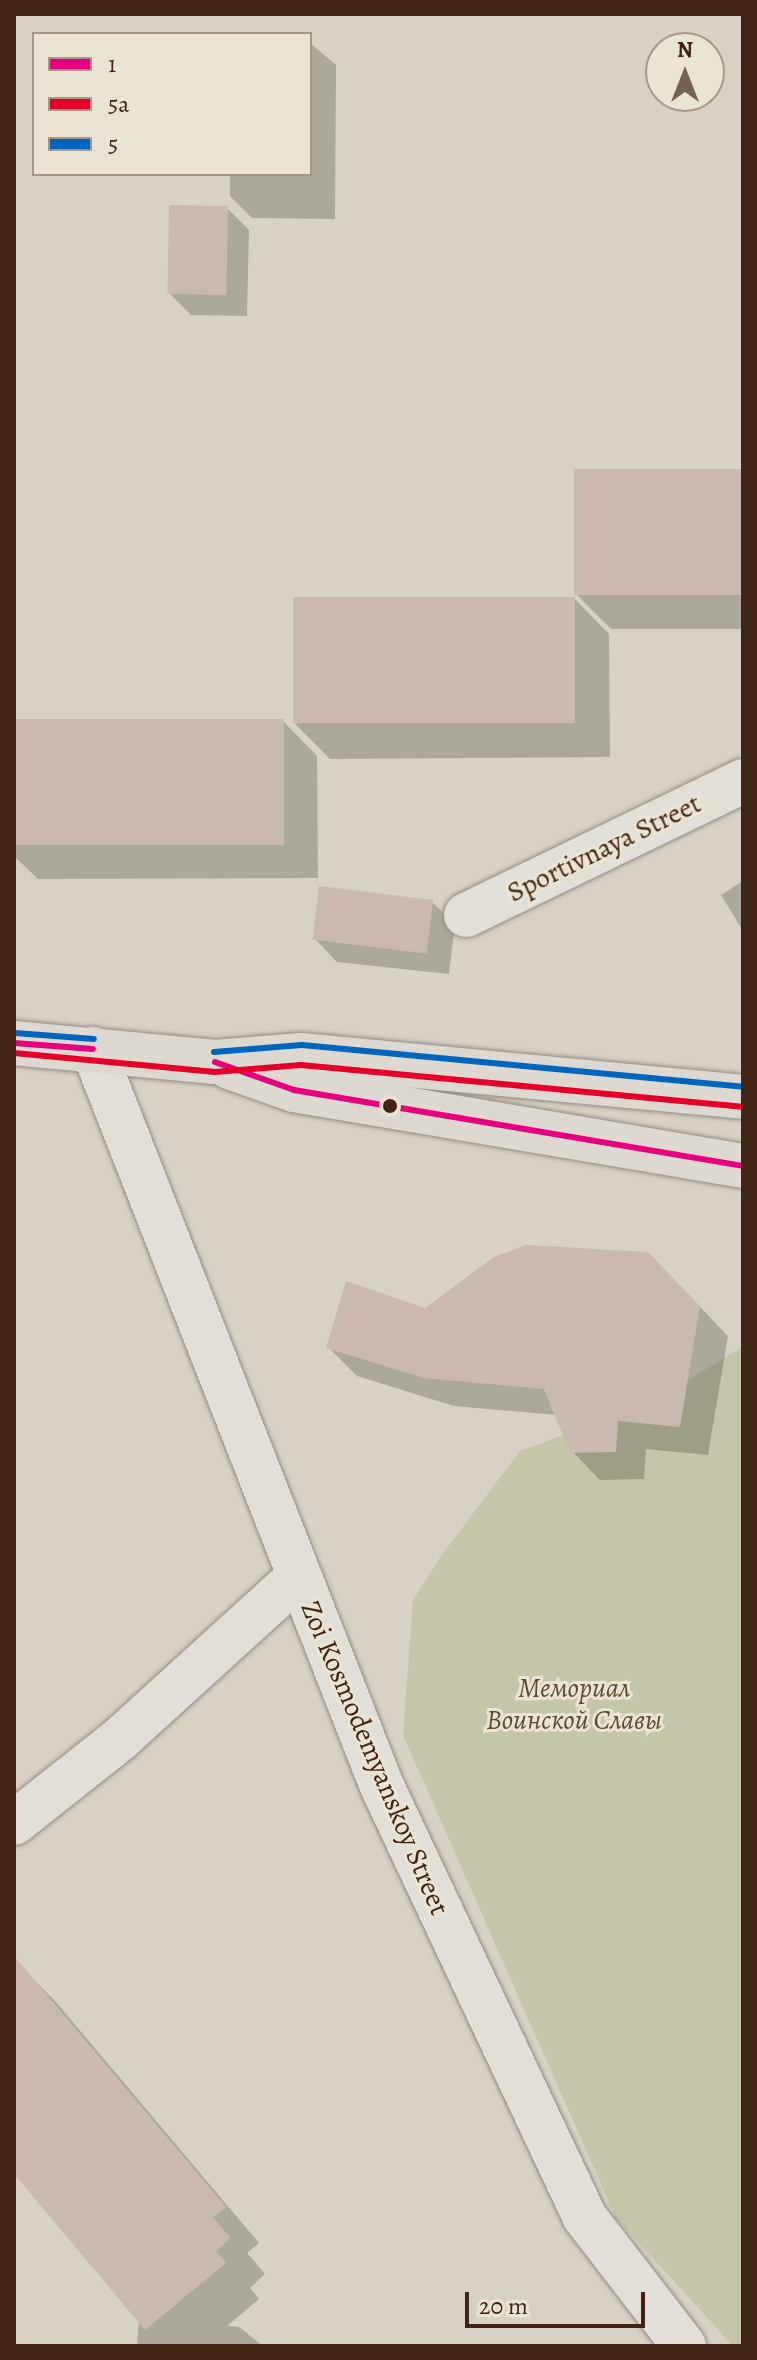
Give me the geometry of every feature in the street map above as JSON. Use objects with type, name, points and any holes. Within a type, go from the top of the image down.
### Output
[{"type":"main road","points":[[14,1043],[215,1062],[301,1055],[743,1097]]},
{"type":"main road","points":[[215,1062],[294,1090],[743,1166]]},
{"type":"street","name":"Sportivnaya Street","points":[[466,915],[743,781]]},
{"type":"street","name":"Zoi Kosmodemyanskoy Street","points":[[93,1049],[381,1784],[584,2216],[684,2346]]},
{"type":"street","points":[[14,1823],[120,1739],[298,1577]]},
{"type":"green space","name":"Мемориал Воинской Славы","points":[[743,1346],[743,2346],[733,2346],[616,2218],[403,1735],[413,1600],[441,1556],[520,1451],[655,1401]]},
{"type":"building","points":[[169,205],[228,206],[226,295],[167,294]]},
{"type":"building","points":[[574,469],[743,469],[743,595],[574,595]]},
{"type":"building","points":[[293,597],[575,597],[575,723],[293,723]]},
{"type":"building","points":[[14,719],[284,719],[284,845],[14,845]]},
{"type":"building","points":[[319,886],[433,900],[427,954],[312,940]]},
{"type":"building","points":[[526,1245],[648,1252],[700,1306],[680,1427],[618,1421],[616,1452],[570,1453],[544,1389],[424,1378],[326,1348],[346,1281],[425,1308],[494,1257]]},
{"type":"building","points":[[14,1956],[226,2207],[213,2217],[231,2238],[216,2251],[226,2263],[145,2330],[14,2174]]},
{"type":"transit line","name":"5","points":[[15,1033],[94,1039]]},
{"type":"transit line","name":"1","points":[[14,1043],[93,1049]]},
{"type":"transit line","name":"5","points":[[214,1052],[302,1045],[743,1087]]},
{"type":"transit line","name":"5а","points":[[14,1053],[215,1072],[301,1065],[742,1107]]},
{"type":"transit line","name":"1","points":[[215,1062],[294,1090],[743,1166]]}]
